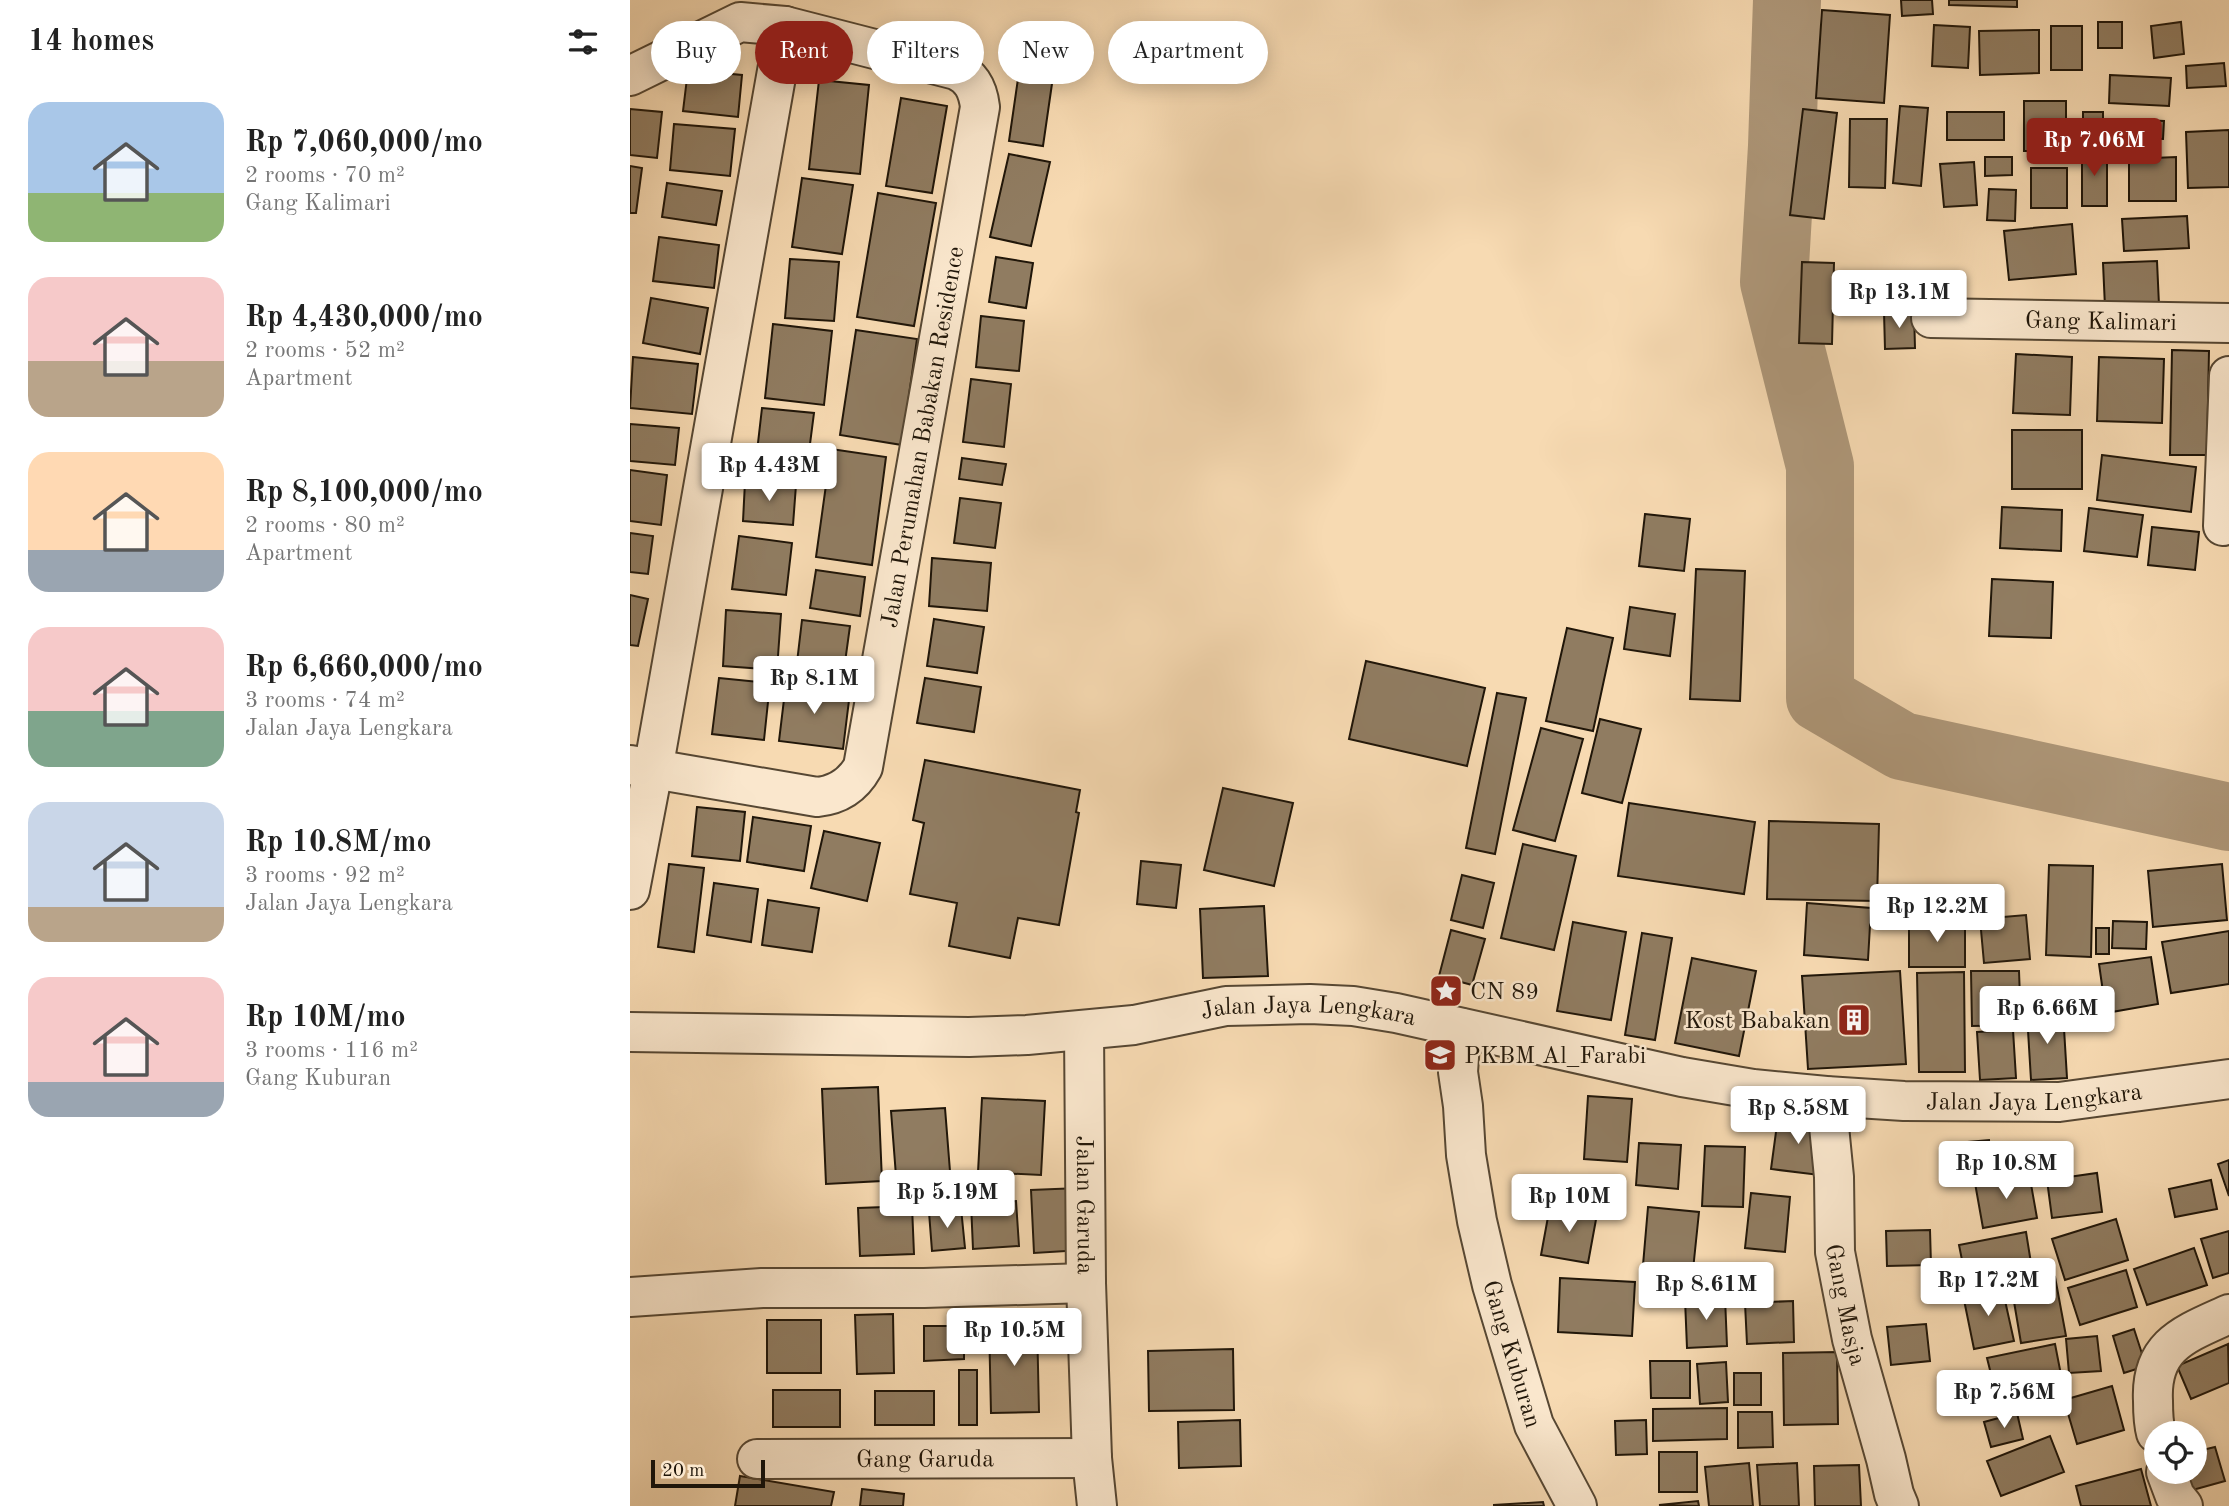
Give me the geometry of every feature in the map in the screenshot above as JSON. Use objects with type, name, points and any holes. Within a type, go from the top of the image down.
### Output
[{"type":"street","name":"Jalan Perumahan Babakan Residence","points":[[630,76],[740,22],[755,23]]},
{"type":"street","name":"Jalan Perumahan Babakan Residence","points":[[642,767],[817,797],[834,795],[848,786],[863,767],[975,141],[979,100],[976,88],[962,73],[853,44]]},
{"type":"street","points":[[630,890],[642,767],[774,84]]},
{"type":"street","name":"Gang Kalimari","points":[[1931,318],[2229,323]]},
{"type":"street","points":[[2222,526],[2229,376]]},
{"type":"street","name":"Jalan Jaya Lengkara","points":[[630,1032],[969,1037],[1027,1035],[1134,1025],[1226,1006],[1310,1004],[1364,1008],[1682,1077],[1754,1089],[1826,1096],[1982,1103],[2059,1102],[2229,1079]]},
{"type":"street","name":"Gang Kuburan","points":[[1461,1028],[1458,1072],[1466,1155],[1477,1221],[1492,1285],[1534,1425],[1577,1506]]},
{"type":"street","name":"Jalan Garuda","points":[[1084,1030],[1086,1283],[1097,1506]]},
{"type":"street","name":"Gang Masja","points":[[1826,1096],[1833,1177],[1835,1252],[1852,1339],[1899,1506]]},
{"type":"street","points":[[630,1297],[762,1289],[924,1289],[1086,1283]]},
{"type":"street","points":[[2153,1421],[2152,1384],[2161,1356],[2182,1336],[2229,1314]]},
{"type":"street","name":"Gang Garuda","points":[[757,1459],[1093,1458]]},
{"type":"street","points":[[2170,1484],[2183,1506]]},
{"type":"building","points":[[1901,0],[1932,0],[1933,14],[1902,16]]},
{"type":"building","points":[[1949,0],[2017,0],[2017,7],[1949,5]]},
{"type":"building","points":[[1822,10],[1890,15],[1884,103],[1816,98]]},
{"type":"building","points":[[2098,22],[2122,22],[2122,48],[2098,48]]},
{"type":"building","points":[[2181,22],[2184,54],[2154,58],[2151,26]]},
{"type":"building","points":[[1934,25],[1970,27],[1968,68],[1932,66]]},
{"type":"building","points":[[2051,26],[2082,26],[2082,70],[2051,70]]},
{"type":"building","points":[[2039,30],[2039,73],[1980,75],[1979,31]]},
{"type":"building","points":[[2224,63],[2226,86],[2187,88],[2186,66]]},
{"type":"building","points":[[742,75],[738,117],[683,111],[686,84],[741,84]]},
{"type":"building","points":[[2110,75],[2171,78],[2169,106],[2109,103]]},
{"type":"building","points":[[819,84],[869,85],[860,174],[809,169]]},
{"type":"building","points":[[1017,84],[1052,84],[1043,146],[1009,141]]},
{"type":"building","points":[[901,98],[947,106],[932,193],[886,186]]},
{"type":"building","points":[[2024,101],[2066,101],[2066,151],[2024,151]]},
{"type":"building","points":[[1900,106],[1928,108],[1921,186],[1893,183]]},
{"type":"building","points":[[630,109],[662,112],[657,158],[630,155]]},
{"type":"building","points":[[1803,109],[1837,113],[1824,219],[1790,215]]},
{"type":"building","points":[[1947,112],[2004,112],[2004,140],[1947,140]]},
{"type":"building","points":[[2083,112],[2103,112],[2103,132],[2083,132]]},
{"type":"building","points":[[1850,119],[1887,119],[1885,188],[1849,187]]},
{"type":"building","points":[[2117,119],[2164,121],[2163,139],[2117,137]]},
{"type":"building","points":[[674,124],[735,129],[730,176],[670,170]]},
{"type":"building","points":[[2229,130],[2229,187],[2188,188],[2186,132]]},
{"type":"building","points":[[2082,149],[2107,149],[2107,206],[2082,206]]},
{"type":"building","points":[[1009,154],[1050,162],[1031,246],[990,237]]},
{"type":"building","points":[[1985,157],[2012,157],[2012,175],[1985,176]]},
{"type":"building","points":[[2176,157],[2176,201],[2129,201],[2129,159]]},
{"type":"building","points":[[1974,162],[1977,205],[1944,207],[1940,164]]},
{"type":"building","points":[[630,166],[642,168],[636,213],[630,213]]},
{"type":"building","points":[[2031,168],[2067,168],[2067,208],[2031,208]]},
{"type":"building","points":[[802,178],[853,185],[842,254],[792,247]]},
{"type":"building","points":[[667,183],[722,191],[716,225],[662,217]]},
{"type":"building","points":[[1989,189],[2016,190],[2015,221],[1987,220]]},
{"type":"building","points":[[878,193],[936,203],[914,326],[857,317]]},
{"type":"building","points":[[2187,216],[2189,248],[2124,251],[2122,219]]},
{"type":"building","points":[[2072,224],[2076,274],[2009,280],[2004,231]]},
{"type":"building","points":[[659,237],[719,245],[714,288],[653,281]]},
{"type":"building","points":[[996,257],[1033,263],[1026,308],[989,302]]},
{"type":"building","points":[[790,259],[839,262],[834,321],[785,318]]},
{"type":"building","points":[[2157,261],[2159,305],[2105,307],[2103,263]]},
{"type":"building","points":[[1802,262],[1834,263],[1832,344],[1799,343]]},
{"type":"building","points":[[651,298],[708,308],[700,354],[643,343]]},
{"type":"building","points":[[1914,311],[1915,348],[1885,349],[1884,312]]},
{"type":"building","points":[[981,316],[1024,321],[1019,371],[976,367]]},
{"type":"building","points":[[773,324],[832,331],[824,405],[765,398]]},
{"type":"building","points":[[856,330],[917,339],[902,445],[840,435]]},
{"type":"building","points":[[2172,350],[2209,351],[2207,455],[2170,455]]},
{"type":"building","points":[[2016,354],[2072,357],[2070,415],[2013,413]]},
{"type":"building","points":[[633,357],[698,364],[692,414],[630,408]]},
{"type":"building","points":[[2099,357],[2164,359],[2162,423],[2097,421]]},
{"type":"building","points":[[971,379],[1011,384],[1004,447],[963,442]]},
{"type":"building","points":[[762,408],[814,413],[806,475],[755,469]]},
{"type":"building","points":[[630,424],[679,428],[675,465],[630,461]]},
{"type":"building","points":[[2012,430],[2082,430],[2082,489],[2012,489]]},
{"type":"building","points":[[831,449],[886,457],[872,565],[816,557]]},
{"type":"building","points":[[2102,455],[2196,467],[2191,512],[2097,500]]},
{"type":"building","points":[[962,458],[1006,464],[1002,485],[959,479]]},
{"type":"building","points":[[630,470],[667,475],[661,525],[630,521]]},
{"type":"building","points":[[745,482],[796,485],[793,525],[743,521]]},
{"type":"building","points":[[960,498],[1001,503],[995,548],[954,543]]},
{"type":"building","points":[[2002,507],[2062,510],[2061,551],[2000,548]]},
{"type":"building","points":[[2089,508],[2143,515],[2137,557],[2084,551]]},
{"type":"building","points":[[1645,514],[1690,519],[1684,571],[1639,566]]},
{"type":"building","points":[[2152,527],[2199,532],[2195,570],[2148,565]]},
{"type":"building","points":[[630,533],[653,536],[648,574],[630,572]]},
{"type":"building","points":[[739,536],[792,543],[786,595],[732,589]]},
{"type":"building","points":[[932,558],[991,563],[987,611],[929,606]]},
{"type":"building","points":[[1696,569],[1745,571],[1740,701],[1690,699]]},
{"type":"building","points":[[816,570],[865,577],[860,616],[810,608]]},
{"type":"building","points":[[1992,579],[2053,582],[2051,638],[1989,636]]},
{"type":"building","points":[[630,595],[648,599],[638,646],[630,645]]},
{"type":"building","points":[[1630,607],[1675,614],[1670,656],[1624,649]]},
{"type":"building","points":[[726,610],[781,614],[777,670],[723,666]]},
{"type":"building","points":[[934,619],[984,627],[977,673],[927,666]]},
{"type":"building","points":[[802,620],[850,626],[843,677],[796,671]]},
{"type":"building","points":[[1567,628],[1613,638],[1593,731],[1546,721]]},
{"type":"building","points":[[1366,661],[1485,688],[1467,766],[1349,739]]},
{"type":"building","points":[[719,678],[770,683],[764,740],[712,734]]},
{"type":"building","points":[[925,678],[981,687],[974,732],[917,723]]},
{"type":"building","points":[[786,683],[850,692],[843,749],[779,741]]},
{"type":"building","points":[[1497,693],[1526,698],[1495,854],[1466,848]]},
{"type":"building","points":[[1600,719],[1641,729],[1622,803],[1582,793]]},
{"type":"building","points":[[1541,728],[1583,739],[1555,841],[1513,830]]},
{"type":"building","points":[[925,760],[1080,790],[1076,812],[1079,813],[1059,925],[1018,918],[1010,958],[949,946],[957,903],[910,894],[924,823],[913,820]]},
{"type":"building","points":[[1223,788],[1293,803],[1274,886],[1204,870]]},
{"type":"building","points":[[1629,803],[1755,822],[1744,894],[1618,876]]},
{"type":"building","points":[[697,807],[745,812],[740,861],[692,856]]},
{"type":"building","points":[[753,817],[811,826],[804,871],[747,862]]},
{"type":"building","points":[[1769,821],[1879,824],[1877,901],[1767,899]]},
{"type":"building","points":[[824,831],[880,843],[867,901],[811,888]]},
{"type":"building","points":[[1523,844],[1576,856],[1554,950],[1501,938]]},
{"type":"building","points":[[1141,861],[1181,865],[1176,908],[1137,904]]},
{"type":"building","points":[[669,864],[704,868],[694,952],[658,947]]},
{"type":"building","points":[[2222,864],[2227,920],[2153,927],[2148,871]]},
{"type":"building","points":[[2049,865],[2093,866],[2091,957],[2046,955]]},
{"type":"building","points":[[1462,875],[1494,883],[1483,928],[1451,920]]},
{"type":"building","points":[[714,883],[758,889],[751,942],[707,935]]},
{"type":"building","points":[[768,900],[819,908],[812,952],[762,945]]},
{"type":"building","points":[[1807,903],[1871,908],[1868,960],[1804,955]]},
{"type":"building","points":[[1264,906],[1268,976],[1203,978],[1200,909]]},
{"type":"building","points":[[2026,915],[2030,959],[1984,963],[1980,919]]},
{"type":"building","points":[[1965,921],[1965,967],[1909,967],[1909,922]]},
{"type":"building","points":[[2113,921],[2147,922],[2146,949],[2112,948]]},
{"type":"building","points":[[1573,922],[1626,932],[1611,1020],[1557,1011]]},
{"type":"building","points":[[2096,928],[2109,928],[2109,954],[2096,954]]},
{"type":"building","points":[[1451,930],[1485,939],[1472,985],[1439,976]]},
{"type":"building","points":[[2229,931],[2229,984],[2171,993],[2162,942]]},
{"type":"building","points":[[1642,933],[1672,938],[1655,1040],[1625,1035]]},
{"type":"building","points":[[2151,957],[2158,1004],[2106,1013],[2099,964]]},
{"type":"building","points":[[1692,958],[1756,971],[1739,1056],[1675,1043]]},
{"type":"building","name":"Kost Babakan","points":[[1900,971],[1906,1064],[1808,1069],[1802,976]]},
{"type":"building","points":[[1971,971],[2019,971],[2021,1025],[1972,1026]]},
{"type":"building","points":[[1964,972],[1965,1072],[1919,1072],[1917,973]]},
{"type":"building","points":[[2063,1012],[2067,1078],[2031,1080],[2027,1014]]},
{"type":"building","points":[[2013,1030],[2016,1078],[1980,1080],[1977,1032]]},
{"type":"building","points":[[878,1087],[882,1181],[826,1184],[822,1089]]},
{"type":"building","points":[[1588,1096],[1632,1099],[1627,1162],[1584,1159]]},
{"type":"building","points":[[982,1098],[1045,1101],[1041,1175],[978,1172]]},
{"type":"building","points":[[945,1108],[951,1184],[897,1189],[891,1111]]},
{"type":"building","points":[[1778,1117],[1825,1123],[1819,1175],[1771,1169]]},
{"type":"building","points":[[1989,1140],[1992,1172],[1960,1175],[1957,1143]]},
{"type":"building","points":[[1639,1143],[1681,1145],[1678,1189],[1636,1185]]},
{"type":"building","points":[[1705,1146],[1745,1147],[1743,1207],[1702,1206]]},
{"type":"building","points":[[2229,1160],[2229,1196],[2218,1164]]},
{"type":"building","points":[[2029,1173],[2037,1218],[1983,1228],[1975,1183]]},
{"type":"building","points":[[2097,1173],[2102,1212],[2052,1218],[2047,1180]]},
{"type":"building","points":[[2211,1180],[2217,1209],[2175,1217],[2169,1189]]},
{"type":"building","points":[[1079,1188],[1082,1250],[1034,1253],[1031,1190]]},
{"type":"building","points":[[1751,1193],[1790,1197],[1785,1252],[1745,1248]]},
{"type":"building","points":[[1016,1201],[1019,1246],[973,1249],[971,1203]]},
{"type":"building","points":[[912,1206],[914,1254],[860,1256],[858,1208]]},
{"type":"building","points":[[1550,1206],[1597,1214],[1588,1263],[1541,1255]]},
{"type":"building","points":[[1648,1207],[1699,1212],[1693,1270],[1643,1265]]},
{"type":"building","points":[[961,1208],[965,1248],[932,1251],[929,1212]]},
{"type":"building","points":[[2116,1219],[2128,1260],[2065,1280],[2052,1239]]},
{"type":"building","points":[[1930,1230],[1931,1265],[1887,1266],[1886,1231]]},
{"type":"building","points":[[2229,1231],[2229,1273],[2213,1278],[2201,1239]]},
{"type":"building","points":[[2026,1232],[2031,1263],[1965,1275],[1959,1245]]},
{"type":"building","points":[[2194,1248],[2207,1285],[2147,1305],[2134,1269]]},
{"type":"building","points":[[2126,1270],[2137,1307],[2080,1325],[2068,1288]]},
{"type":"building","points":[[2055,1277],[2066,1336],[2021,1343],[2011,1284]]},
{"type":"building","points":[[1560,1278],[1635,1282],[1632,1336],[1558,1332]]},
{"type":"building","points":[[2002,1287],[2014,1341],[1974,1349],[1963,1295]]},
{"type":"building","points":[[1725,1297],[1727,1346],[1687,1348],[1685,1299]]},
{"type":"building","points":[[1793,1301],[1794,1342],[1747,1344],[1745,1303]]},
{"type":"building","points":[[893,1314],[894,1373],[857,1374],[855,1315]]},
{"type":"building","points":[[767,1320],[821,1320],[821,1373],[767,1373]]},
{"type":"building","points":[[1037,1322],[1039,1412],[991,1413],[989,1323]]},
{"type":"building","points":[[1926,1324],[1930,1361],[1891,1365],[1887,1327]]},
{"type":"building","points":[[924,1326],[964,1326],[964,1359],[924,1361]]},
{"type":"building","points":[[2134,1329],[2146,1366],[2124,1373],[2113,1336]]},
{"type":"building","points":[[2097,1336],[2101,1371],[2069,1373],[2066,1339]]},
{"type":"building","points":[[2055,1344],[2062,1380],[1996,1394],[1987,1358]]},
{"type":"building","points":[[2228,1344],[2229,1383],[2191,1399],[2177,1366]]},
{"type":"building","points":[[1233,1349],[1234,1410],[1149,1411],[1148,1351]]},
{"type":"building","points":[[1837,1352],[1838,1424],[1784,1425],[1783,1353]]},
{"type":"building","points":[[1650,1361],[1690,1361],[1690,1398],[1651,1398]]},
{"type":"building","points":[[1726,1362],[1728,1402],[1700,1404],[1697,1364]]},
{"type":"building","points":[[959,1370],[977,1370],[977,1425],[959,1425]]},
{"type":"building","points":[[1734,1373],[1761,1373],[1761,1405],[1734,1405]]},
{"type":"building","points":[[2112,1386],[2124,1430],[2077,1444],[2064,1400]]},
{"type":"building","points":[[773,1390],[840,1390],[840,1427],[773,1427]]},
{"type":"building","points":[[875,1391],[934,1391],[934,1425],[875,1425]]},
{"type":"building","points":[[1727,1408],[1727,1439],[1653,1441],[1653,1409]]},
{"type":"building","points":[[1738,1412],[1772,1412],[1773,1447],[1738,1448]]},
{"type":"building","points":[[2017,1413],[2023,1439],[1991,1447],[1984,1422]]},
{"type":"building","points":[[1240,1420],[1241,1466],[1179,1468],[1178,1422]]},
{"type":"building","points":[[1646,1420],[1647,1454],[1616,1455],[1615,1421]]},
{"type":"building","points":[[2050,1436],[2064,1472],[2001,1496],[1987,1461]]},
{"type":"building","points":[[2215,1447],[2225,1481],[2189,1491],[2187,1484],[2207,1484],[2207,1449]]},
{"type":"building","points":[[1659,1452],[1697,1452],[1697,1492],[1659,1492]]},
{"type":"building","points":[[1749,1463],[1753,1506],[1709,1506],[1705,1467]]},
{"type":"building","points":[[1797,1463],[1799,1506],[1760,1506],[1757,1465]]},
{"type":"building","points":[[1859,1465],[1861,1506],[1815,1506],[1814,1466]]},
{"type":"building","points":[[2141,1469],[2151,1506],[2081,1506],[2076,1486]]},
{"type":"building","points":[[740,1476],[834,1492],[831,1506],[735,1506]]},
{"type":"building","points":[[862,1489],[904,1494],[903,1506],[860,1506]]},
{"type":"building","points":[[1698,1501],[1699,1506],[1659,1505]]},
{"type":"building","points":[[1543,1502],[1544,1506],[1494,1506],[1494,1505]]},
{"type":"waterway","points":[[1787,0],[1774,282],[1820,466],[1820,698],[1902,746],[2229,817]]},
{"type":"place","name":"CN 89","points":[[1446,991]]},
{"type":"place","name":"Kost Babakan","points":[[1854,1020]]},
{"type":"place","name":"PKBM Al_Farabi","points":[[1440,1055]]}]
